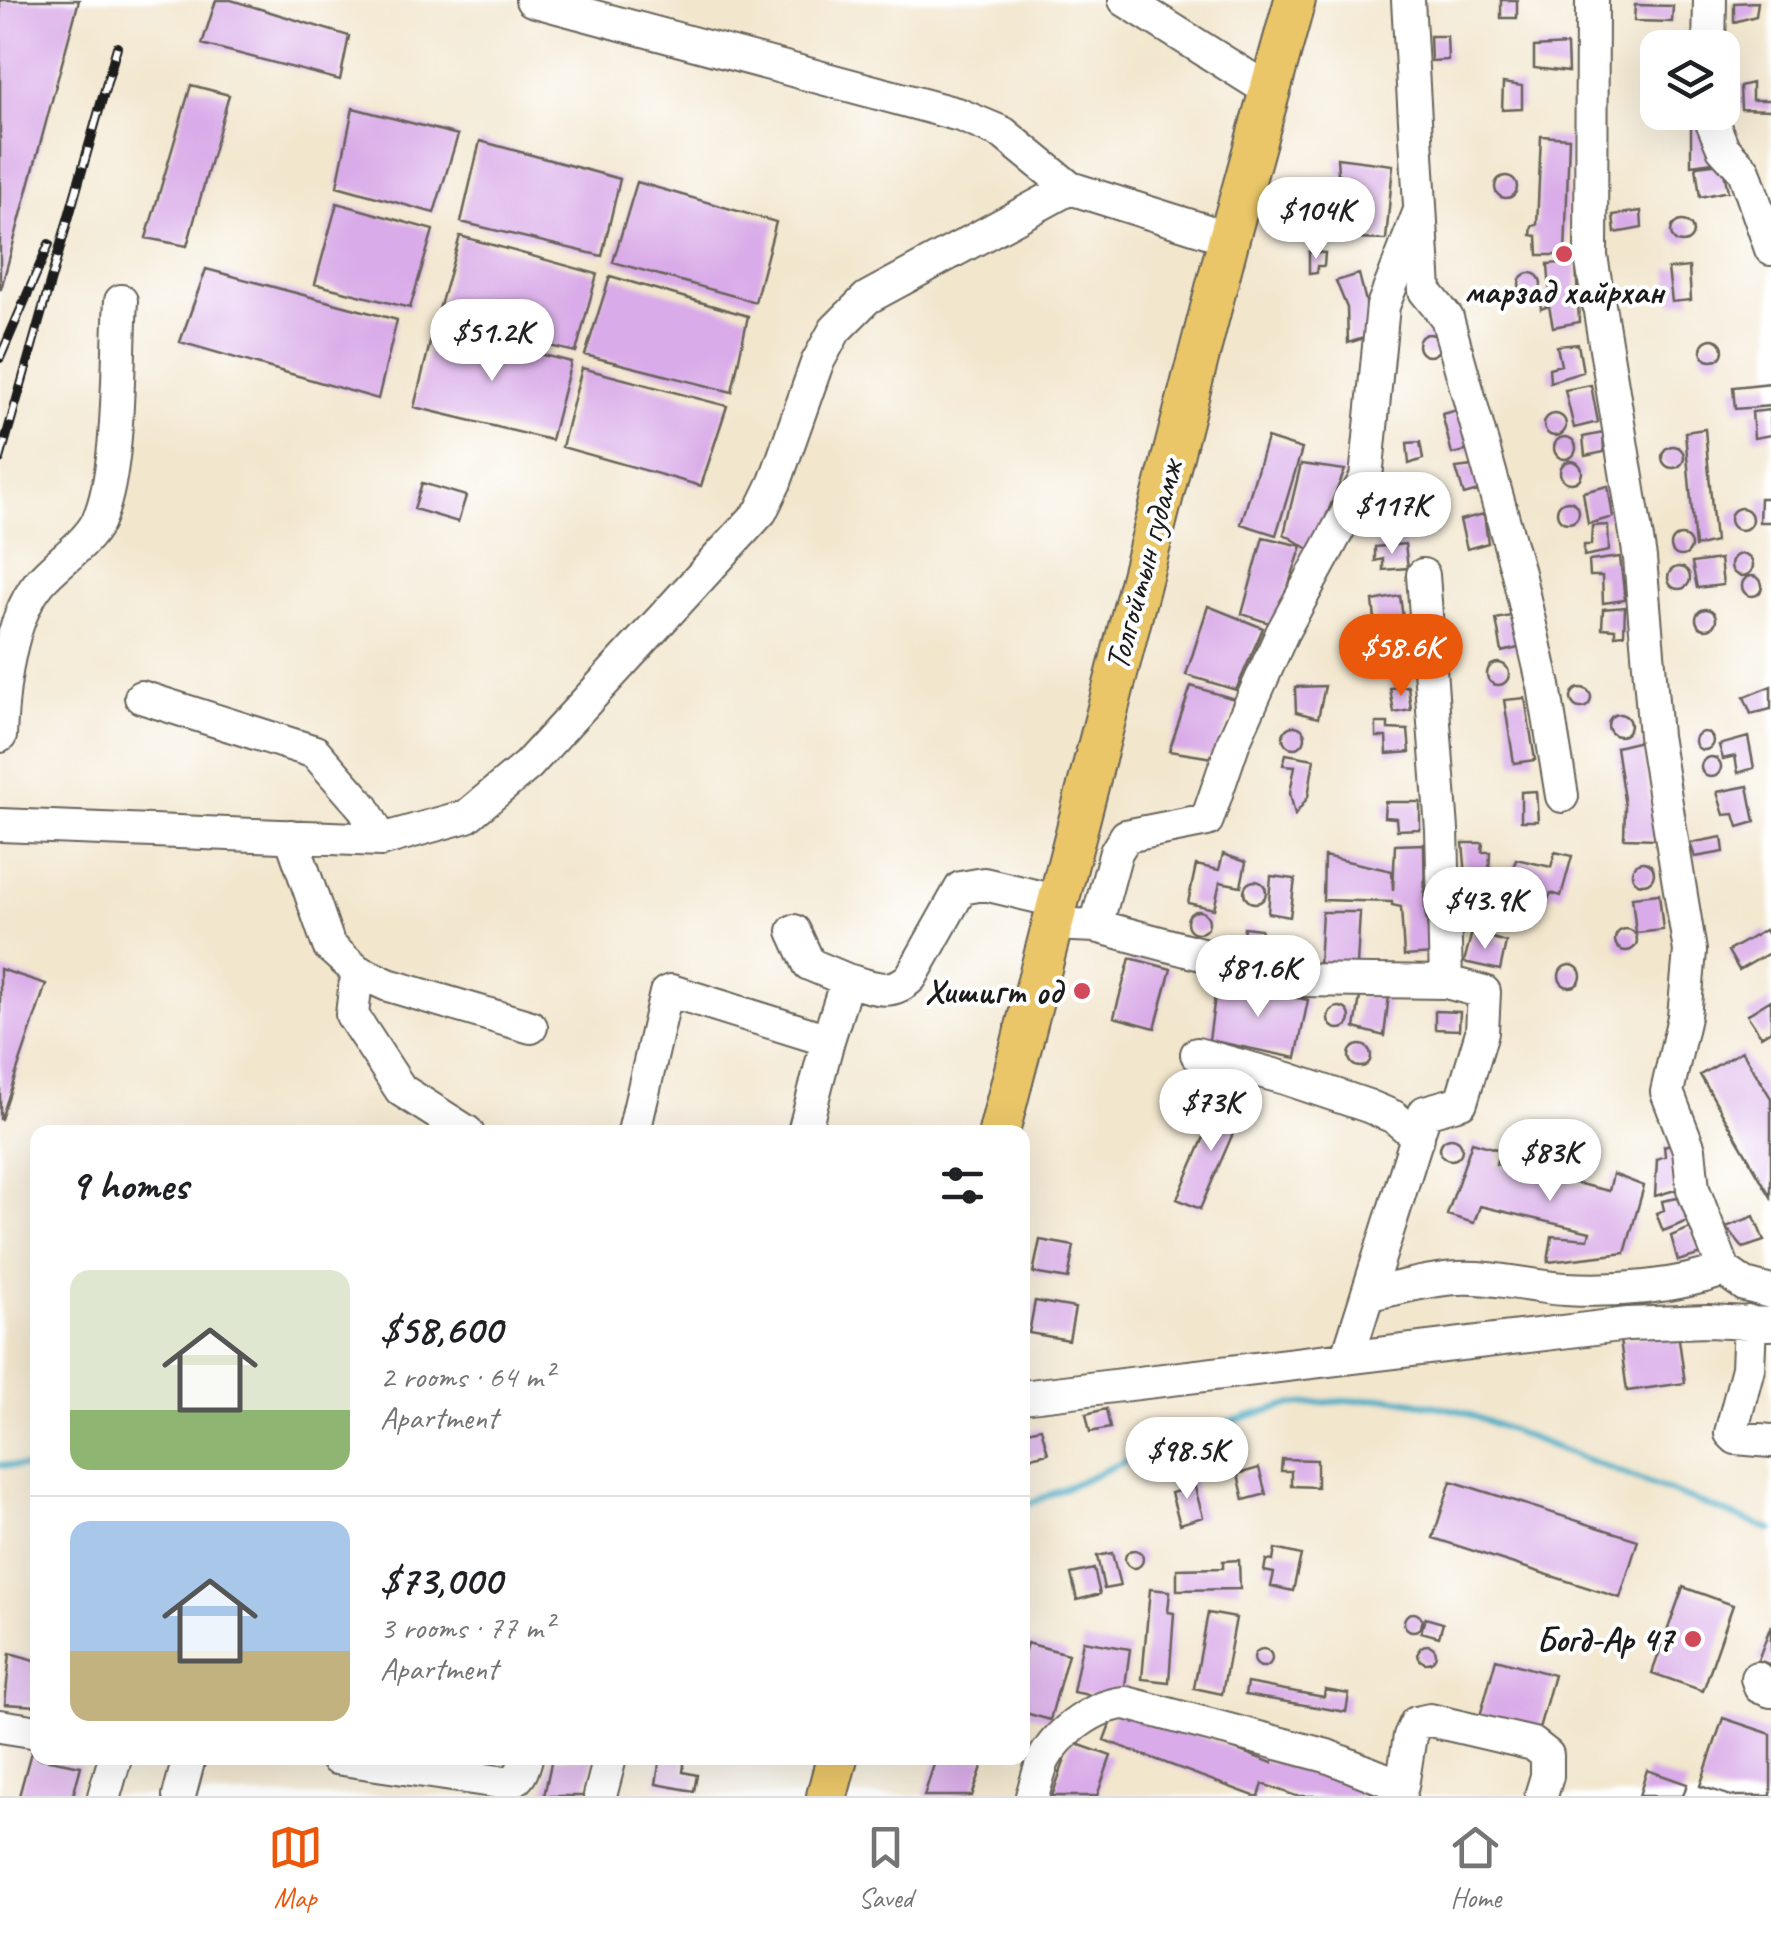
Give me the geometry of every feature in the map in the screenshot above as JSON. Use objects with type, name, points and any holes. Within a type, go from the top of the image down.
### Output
[{"type":"main road","name":"Толгойтын гудамж","points":[[1001,1125],[1229,238],[1295,0]]},
{"type":"main road","points":[[827,1796],[835,1765]]},
{"type":"street","points":[[532,0],[960,115],[1002,133],[1070,188],[1229,238]]},
{"type":"street","points":[[1124,0],[1270,91]]},
{"type":"street","points":[[1408,0],[1425,291],[1447,318],[1518,572],[1544,686],[1562,796]]},
{"type":"street","points":[[1592,0],[1591,256],[1640,558],[1655,736],[1690,951],[1684,1017],[1667,1092],[1689,1149],[1693,1190],[1724,1270],[1745,1285],[1771,1292]]},
{"type":"street","points":[[1710,0],[1710,30]]},
{"type":"street","points":[[1716,130],[1723,148],[1744,171],[1771,249]]},
{"type":"street","points":[[0,826],[381,840],[466,816],[528,764],[761,511],[817,362],[836,330],[867,298],[1070,188]]},
{"type":"street","points":[[1096,926],[1116,852],[1126,836],[1207,820],[1234,741],[1282,633],[1366,478],[1383,306],[1419,213]]},
{"type":"street","points":[[0,736],[2,684],[16,630],[37,585],[97,524],[110,481],[120,301]]},
{"type":"street","points":[[1422,574],[1442,830],[1446,982]]},
{"type":"street","points":[[140,697],[315,752],[363,806],[381,840]]},
{"type":"street","points":[[290,836],[329,946],[356,971],[388,986],[531,1027]]},
{"type":"street","points":[[794,931],[808,964],[888,991],[901,987],[911,977],[952,900],[962,888],[972,884],[1096,926],[1299,980],[1446,982],[1484,992],[1482,1032],[1461,1102],[1426,1112],[1348,1356]]},
{"type":"street","points":[[356,971],[352,1016],[401,1090],[456,1125]]},
{"type":"street","points":[[806,1125],[847,980]]},
{"type":"street","points":[[636,1125],[666,994],[671,991],[828,1040]]},
{"type":"street","points":[[1197,1054],[1368,1106],[1394,1117],[1418,1136]]},
{"type":"street","points":[[1368,1294],[1417,1282],[1462,1277],[1567,1290],[1653,1286],[1700,1279],[1724,1270]]},
{"type":"street","points":[[1030,1396],[1628,1324],[1760,1323],[1731,1433],[1736,1438],[1771,1441]]},
{"type":"street","points":[[1032,1796],[1045,1756],[1062,1736],[1103,1707],[1114,1704],[1135,1704],[1327,1756],[1400,1791],[1410,1736],[1416,1723],[1430,1720],[1533,1744],[1547,1755],[1548,1776],[1541,1796]]},
{"type":"street","points":[[0,1726],[30,1731]]},
{"type":"street","points":[[104,1796],[113,1765]]},
{"type":"street","points":[[179,1796],[187,1765]]},
{"type":"street","points":[[360,1765],[430,1785],[516,1781],[524,1765]]},
{"type":"street","points":[[600,1796],[608,1765]]},
{"type":"building","points":[[0,0],[79,0],[1,289],[0,289]]},
{"type":"building","points":[[216,0],[231,0],[349,36],[340,80],[202,44]]},
{"type":"building","points":[[1501,0],[1517,0],[1517,18],[1501,18]]},
{"type":"building","points":[[1758,2],[1756,16],[1734,22],[1734,3]]},
{"type":"building","points":[[1635,5],[1673,6],[1672,22],[1634,21]]},
{"type":"building","points":[[1430,36],[1447,36],[1448,60],[1431,61]]},
{"type":"building","points":[[1567,45],[1568,72],[1534,68],[1534,47]]},
{"type":"building","points":[[1503,83],[1522,86],[1522,109],[1502,110]]},
{"type":"building","points":[[1752,83],[1752,100],[1771,100],[1771,110],[1741,109],[1740,86]]},
{"type":"building","points":[[191,85],[229,95],[187,246],[146,238]]},
{"type":"building","points":[[353,108],[458,135],[434,213],[337,186]]},
{"type":"building","points":[[1691,130],[1709,130],[1713,162],[1691,165]]},
{"type":"building","points":[[1541,136],[1569,138],[1565,255],[1538,255],[1537,236],[1531,235],[1532,226],[1537,225]]},
{"type":"building","points":[[480,141],[620,179],[602,256],[461,222]]},
{"type":"building","points":[[1337,158],[1393,165],[1386,240],[1352,239],[1352,180],[1338,173]]},
{"type":"building","points":[[1722,163],[1728,191],[1700,197],[1696,166]]},
{"type":"building","points":[[1506,176],[1514,179],[1514,195],[1506,198],[1498,195],[1495,187],[1498,179]]},
{"type":"building","points":[[637,182],[776,222],[755,302],[613,262]]},
{"type":"building","points":[[337,203],[433,230],[410,308],[315,284]]},
{"type":"building","points":[[1641,211],[1642,228],[1615,233],[1613,215]]},
{"type":"building","points":[[1682,221],[1690,224],[1690,240],[1682,243],[1674,240],[1671,232],[1674,224]]},
{"type":"building","points":[[460,236],[597,274],[576,352],[436,320]]},
{"type":"building","points":[[1309,252],[1325,253],[1324,266],[1317,266],[1317,273],[1309,274]]},
{"type":"building","points":[[1576,262],[1579,322],[1553,327],[1549,306],[1541,309],[1540,295],[1550,293],[1548,264]]},
{"type":"building","points":[[1689,267],[1691,300],[1672,302],[1668,269]]},
{"type":"building","points":[[206,269],[397,320],[378,399],[180,342]]},
{"type":"building","points":[[1530,273],[1538,276],[1538,292],[1530,295],[1522,292],[1519,284],[1522,276]]},
{"type":"building","points":[[1359,274],[1366,302],[1367,337],[1348,343],[1347,308],[1336,281]]},
{"type":"building","points":[[610,276],[748,316],[732,392],[585,355]]},
{"type":"building","points":[[434,327],[571,362],[551,440],[414,407]]},
{"type":"building","points":[[1429,334],[1440,345],[1429,356],[1418,345]]},
{"type":"building","points":[[1712,339],[1720,342],[1720,358],[1712,361],[1704,358],[1701,350],[1704,342]]},
{"type":"building","points":[[1578,344],[1583,372],[1550,382],[1549,368],[1561,365],[1557,346]]},
{"type":"building","points":[[582,368],[727,406],[701,486],[562,447]]},
{"type":"building","points":[[1771,383],[1771,406],[1735,409],[1733,387]]},
{"type":"building","points":[[1591,385],[1598,422],[1574,428],[1565,390]]},
{"type":"building","points":[[1466,408],[1475,449],[1452,454],[1442,414]]},
{"type":"building","points":[[1770,410],[1771,435],[1754,438],[1752,412]]},
{"type":"building","points":[[1555,414],[1563,417],[1563,433],[1555,436],[1547,433],[1544,425],[1547,417]]},
{"type":"building","points":[[1705,429],[1715,542],[1695,547],[1685,432]]},
{"type":"building","points":[[1603,433],[1604,452],[1585,456],[1583,437]]},
{"type":"building","points":[[1565,437],[1573,440],[1573,456],[1565,459],[1557,456],[1554,448],[1557,440]]},
{"type":"building","points":[[1267,438],[1302,449],[1276,535],[1241,524]]},
{"type":"building","points":[[1420,442],[1423,459],[1409,464],[1407,443]]},
{"type":"building","points":[[1673,446],[1681,449],[1681,465],[1673,468],[1665,465],[1662,457],[1665,449]]},
{"type":"building","points":[[1571,461],[1579,464],[1579,480],[1571,483],[1563,480],[1560,472],[1563,464]]},
{"type":"building","points":[[1301,464],[1345,470],[1312,551],[1284,534]]},
{"type":"building","points":[[1480,465],[1485,489],[1464,495],[1456,468]]},
{"type":"building","points":[[422,483],[466,496],[458,522],[414,509]]},
{"type":"building","points":[[1608,486],[1613,517],[1588,524],[1583,492]]},
{"type":"building","points":[[1382,494],[1398,495],[1401,526],[1386,524]]},
{"type":"building","points":[[1760,498],[1771,498],[1771,522],[1759,522]]},
{"type":"building","points":[[1568,501],[1576,504],[1576,520],[1568,523],[1560,520],[1557,512],[1560,504]]},
{"type":"building","points":[[1741,508],[1749,511],[1749,527],[1741,530],[1733,527],[1730,519],[1733,511]]},
{"type":"building","points":[[1484,514],[1488,543],[1467,549],[1460,520]]},
{"type":"building","points":[[1608,525],[1609,551],[1584,556],[1584,545],[1591,545],[1592,526]]},
{"type":"building","points":[[1681,536],[1691,546],[1681,556],[1671,546]]},
{"type":"building","points":[[1263,537],[1302,546],[1275,625],[1242,614]]},
{"type":"building","points":[[1405,544],[1408,568],[1383,570],[1383,559],[1375,561],[1375,547]]},
{"type":"building","points":[[1742,554],[1750,557],[1750,573],[1742,576],[1734,573],[1731,565],[1734,557]]},
{"type":"building","points":[[1620,557],[1625,600],[1603,603],[1602,576],[1590,576],[1589,561]]},
{"type":"building","points":[[1720,559],[1723,585],[1697,588],[1692,563]]},
{"type":"building","points":[[1679,567],[1687,570],[1687,586],[1679,589],[1671,586],[1668,578],[1671,570]]},
{"type":"building","points":[[1752,576],[1762,586],[1752,596],[1742,586]]},
{"type":"building","points":[[1400,596],[1404,625],[1376,629],[1373,601]]},
{"type":"building","points":[[1208,606],[1263,628],[1236,690],[1186,675]]},
{"type":"building","points":[[1625,607],[1624,634],[1615,635],[1615,629],[1602,628],[1603,609]]},
{"type":"building","points":[[1706,609],[1716,619],[1706,629],[1696,619]]},
{"type":"building","points":[[1516,615],[1522,647],[1502,652],[1496,619]]},
{"type":"building","points":[[1378,639],[1406,639],[1409,668],[1378,670]]},
{"type":"building","points":[[1498,663],[1506,666],[1506,682],[1498,685],[1490,682],[1487,674],[1490,666]]},
{"type":"building","points":[[1191,686],[1238,700],[1213,758],[1169,751]]},
{"type":"building","points":[[1325,686],[1318,718],[1296,712],[1295,687]]},
{"type":"building","points":[[1408,686],[1411,710],[1394,713],[1390,688]]},
{"type":"building","points":[[1771,686],[1771,709],[1751,714],[1744,697]]},
{"type":"building","points":[[1581,688],[1591,698],[1581,708],[1571,698]]},
{"type":"building","points":[[1525,698],[1535,760],[1514,763],[1504,700]]},
{"type":"building","points":[[1619,714],[1627,717],[1627,733],[1619,736],[1611,733],[1608,725],[1611,717]]},
{"type":"building","points":[[1376,723],[1388,723],[1388,729],[1408,730],[1410,752],[1387,754],[1386,737],[1376,737]]},
{"type":"building","points":[[1294,726],[1302,729],[1302,745],[1294,748],[1286,745],[1283,737],[1286,729]]},
{"type":"building","points":[[1704,732],[1711,734],[1711,748],[1704,750],[1697,748],[1695,741],[1697,734]]},
{"type":"building","points":[[1748,737],[1754,768],[1738,773],[1735,756],[1723,759],[1719,745]]},
{"type":"building","points":[[1641,741],[1657,839],[1624,838],[1625,806],[1616,747]]},
{"type":"building","points":[[1286,754],[1314,759],[1308,797],[1295,815],[1290,793],[1295,766],[1283,765]]},
{"type":"building","points":[[1711,757],[1721,767],[1711,777],[1701,767]]},
{"type":"building","points":[[1748,786],[1755,822],[1738,827],[1734,814],[1724,815],[1717,792]]},
{"type":"building","points":[[1536,791],[1538,821],[1521,821],[1521,792]]},
{"type":"building","points":[[1385,802],[1420,802],[1420,829],[1397,830],[1396,818],[1384,817]]},
{"type":"building","points":[[1722,837],[1724,852],[1695,857],[1690,843]]},
{"type":"building","points":[[1463,843],[1483,843],[1482,852],[1490,852],[1489,874],[1466,875]]},
{"type":"building","points":[[1424,844],[1425,911],[1433,954],[1404,956],[1401,907],[1392,902],[1323,900],[1324,856],[1392,871],[1393,891],[1395,845]]},
{"type":"building","points":[[1555,852],[1572,856],[1561,896],[1551,893],[1540,915],[1505,908],[1516,859],[1551,867]]},
{"type":"building","points":[[1223,854],[1246,862],[1241,886],[1220,882],[1214,909],[1188,903],[1196,865],[1219,870]]},
{"type":"building","points":[[1643,862],[1651,865],[1651,881],[1643,884],[1635,881],[1632,873],[1635,865]]},
{"type":"building","points":[[1271,876],[1295,879],[1290,917],[1268,913]]},
{"type":"building","points":[[1255,881],[1263,884],[1263,900],[1255,903],[1247,900],[1244,892],[1247,884]]},
{"type":"building","points":[[1659,894],[1663,930],[1636,933],[1632,897]]},
{"type":"building","points":[[1198,911],[1206,914],[1206,930],[1198,933],[1190,930],[1187,922],[1190,914]]},
{"type":"building","points":[[1322,912],[1360,912],[1357,965],[1319,966]]},
{"type":"building","points":[[1244,927],[1261,929],[1259,946],[1242,944]]},
{"type":"building","points":[[1626,929],[1634,932],[1634,948],[1626,951],[1618,948],[1615,940],[1618,932]]},
{"type":"building","points":[[1765,930],[1771,940],[1771,952],[1739,970],[1728,951]]},
{"type":"building","points":[[1472,932],[1506,942],[1500,970],[1464,962]]},
{"type":"building","points":[[1130,958],[1171,969],[1155,1028],[1114,1017]]},
{"type":"building","points":[[1570,965],[1578,968],[1578,984],[1570,987],[1562,984],[1559,976],[1562,968]]},
{"type":"building","points":[[0,969],[46,984],[1,1119],[0,1119]]},
{"type":"building","points":[[1217,982],[1308,1000],[1296,1058],[1209,1040]]},
{"type":"building","points":[[1389,995],[1384,1036],[1355,1028],[1360,997]]},
{"type":"building","points":[[1771,1000],[1771,1030],[1761,1036],[1747,1015]]},
{"type":"building","points":[[1339,1007],[1347,1010],[1347,1026],[1339,1029],[1331,1026],[1328,1018],[1331,1010]]},
{"type":"building","points":[[1435,1011],[1460,1012],[1459,1030],[1435,1029]]},
{"type":"building","points":[[1360,1045],[1368,1048],[1368,1064],[1360,1067],[1352,1064],[1349,1056],[1352,1048]]},
{"type":"building","points":[[1742,1051],[1771,1098],[1771,1197],[1700,1075]]},
{"type":"building","points":[[1221,1098],[1244,1108],[1200,1209],[1177,1199]]},
{"type":"building","points":[[1451,1138],[1459,1141],[1459,1157],[1451,1160],[1443,1157],[1440,1149],[1443,1141]]},
{"type":"building","points":[[1472,1142],[1500,1150],[1496,1164],[1609,1191],[1613,1174],[1644,1186],[1625,1253],[1548,1262],[1552,1236],[1588,1239],[1590,1232],[1480,1206],[1474,1223],[1447,1215]]},
{"type":"building","points":[[1677,1142],[1682,1188],[1655,1196],[1657,1159],[1665,1156],[1664,1146]]},
{"type":"building","points":[[1678,1198],[1688,1221],[1663,1231],[1656,1213],[1664,1210],[1662,1201]]},
{"type":"building","points":[[1754,1216],[1764,1241],[1743,1248],[1726,1227]]},
{"type":"building","points":[[1690,1228],[1702,1254],[1678,1261],[1671,1236]]},
{"type":"building","points":[[1040,1240],[1074,1246],[1068,1279],[1033,1273]]},
{"type":"building","points":[[1035,1301],[1075,1308],[1069,1340],[1030,1333]]},
{"type":"building","points":[[1678,1332],[1685,1383],[1627,1391],[1620,1340]]},
{"type":"building","points":[[1106,1409],[1110,1428],[1090,1432],[1086,1414]]},
{"type":"building","points":[[1041,1428],[1048,1453],[1030,1457],[1030,1430]]},
{"type":"building","points":[[1282,1459],[1317,1460],[1317,1487],[1291,1486],[1291,1471],[1281,1471]]},
{"type":"building","points":[[1259,1468],[1266,1494],[1244,1500],[1238,1474]]},
{"type":"building","points":[[1192,1477],[1203,1517],[1180,1524],[1171,1493],[1182,1490],[1180,1481]]},
{"type":"building","points":[[1451,1481],[1638,1540],[1620,1598],[1433,1538]]},
{"type":"building","points":[[1275,1549],[1301,1555],[1293,1591],[1271,1586],[1274,1573],[1264,1571],[1266,1560],[1273,1561]]},
{"type":"building","points":[[1134,1550],[1141,1552],[1141,1566],[1134,1568],[1127,1566],[1125,1559],[1127,1552]]},
{"type":"building","points":[[1112,1553],[1120,1586],[1104,1589],[1097,1556]]},
{"type":"building","points":[[1239,1560],[1240,1589],[1177,1590],[1177,1569],[1223,1568],[1223,1561]]},
{"type":"building","points":[[1094,1569],[1100,1594],[1077,1600],[1071,1574]]},
{"type":"building","name":"Богд-Ар 47","points":[[1683,1587],[1733,1605],[1703,1691],[1652,1673]]},
{"type":"building","points":[[1150,1589],[1170,1591],[1168,1612],[1174,1613],[1169,1682],[1142,1679]]},
{"type":"building","points":[[1208,1613],[1236,1618],[1222,1694],[1194,1688]]},
{"type":"building","points":[[1413,1613],[1420,1615],[1420,1629],[1413,1631],[1406,1629],[1404,1622],[1406,1615]]},
{"type":"building","points":[[1425,1618],[1443,1623],[1439,1637],[1421,1632]]},
{"type":"building","points":[[1771,1625],[1771,1665],[1758,1660]]},
{"type":"building","points":[[1083,1641],[1130,1649],[1123,1701],[1073,1692]]},
{"type":"building","points":[[1030,1644],[1068,1654],[1050,1720],[1030,1714]]},
{"type":"building","points":[[1427,1645],[1434,1647],[1434,1661],[1427,1663],[1420,1661],[1418,1654],[1420,1647]]},
{"type":"building","points":[[1263,1649],[1270,1651],[1270,1665],[1263,1667],[1256,1665],[1254,1658],[1256,1651]]},
{"type":"building","points":[[10,1653],[30,1659],[30,1706],[5,1704]]},
{"type":"building","points":[[1496,1659],[1554,1675],[1538,1732],[1480,1716]]},
{"type":"building","points":[[1247,1683],[1324,1697],[1325,1690],[1349,1694],[1346,1712],[1245,1695]]},
{"type":"building","points":[[1117,1705],[1272,1763],[1278,1747],[1376,1781],[1370,1796],[1296,1796],[1263,1784],[1259,1796],[1254,1796],[1104,1740]]},
{"type":"building","points":[[1723,1718],[1771,1734],[1771,1796],[1731,1796],[1700,1786]]},
{"type":"building","points":[[1071,1742],[1111,1756],[1097,1796],[1052,1796]]},
{"type":"building","points":[[30,1756],[30,1765],[81,1766],[73,1796],[19,1796]]},
{"type":"building","points":[[551,1765],[591,1765],[584,1796],[544,1796]]},
{"type":"building","points":[[659,1765],[684,1765],[683,1772],[697,1775],[694,1791],[656,1784]]},
{"type":"building","points":[[934,1765],[983,1765],[972,1796],[924,1796]]},
{"type":"building","points":[[1647,1770],[1687,1784],[1683,1796],[1639,1796]]},
{"type":"waterway","points":[[1030,1503],[1184,1435],[1287,1405],[1389,1398],[1458,1410],[1771,1530]]},
{"type":"waterway","points":[[0,1465],[30,1467]]},
{"type":"railway","points":[[0,459],[117,47]]},
{"type":"railway","points":[[0,358],[49,244]]},
{"type":"place","name":"марзад хайрхан","points":[[1564,254]]},
{"type":"place","name":"Хишигт од","points":[[1082,991]]},
{"type":"place","name":"Богд-Ар 47","points":[[1693,1639]]}]
